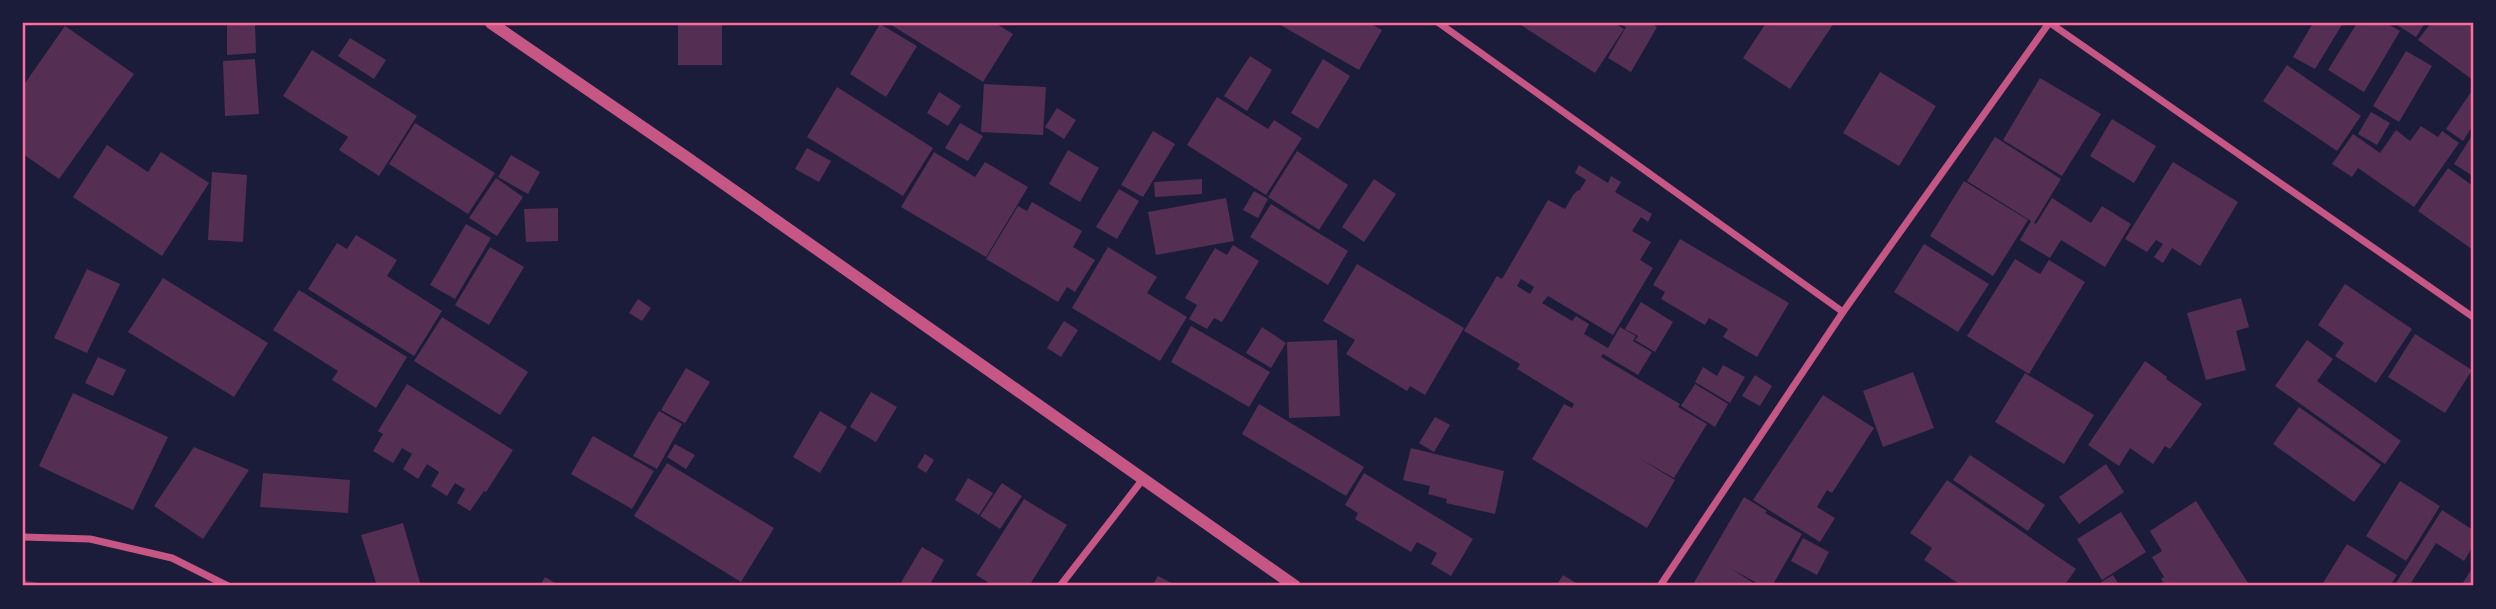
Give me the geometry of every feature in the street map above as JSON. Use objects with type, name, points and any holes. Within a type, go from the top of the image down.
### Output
[{"type":"street","points":[[491,23],[687,157],[1295,586]]},
{"type":"street","points":[[1438,23],[1843,312]]},
{"type":"street","points":[[1660,586],[1843,312],[2050,23],[2473,317]]},
{"type":"street","points":[[1060,586],[1143,480]]},
{"type":"street","points":[[23,537],[90,539],[160,555],[172,558],[228,586]]},
{"type":"building","points":[[227,23],[255,23],[256,53],[227,55]]},
{"type":"building","points":[[678,23],[722,23],[722,65],[678,65]]},
{"type":"building","points":[[888,23],[995,23],[1013,34],[983,82]]},
{"type":"building","points":[[1277,23],[1369,23],[1382,30],[1359,70]]},
{"type":"building","points":[[1518,23],[1614,23],[1624,29],[1595,73]]},
{"type":"building","points":[[1618,23],[1650,23],[1657,27],[1631,72],[1608,58],[1626,27]]},
{"type":"building","points":[[1766,23],[1834,23],[1790,89],[1743,58]]},
{"type":"building","points":[[2313,23],[2343,23],[2315,69],[2293,57]]},
{"type":"building","points":[[2357,23],[2386,23],[2400,31],[2364,92],[2328,70]]},
{"type":"building","points":[[2394,23],[2425,23],[2416,37]]},
{"type":"building","points":[[2431,23],[2473,23],[2473,80],[2418,40]]},
{"type":"building","points":[[880,24],[917,46],[886,97],[850,74]]},
{"type":"building","points":[[65,26],[134,74],[59,179],[23,154],[23,86]]},
{"type":"building","points":[[350,38],[386,60],[374,79],[338,56]]},
{"type":"building","points":[[312,50],[417,116],[379,176],[339,150],[348,137],[283,96]]},
{"type":"building","points":[[2406,51],[2432,66],[2399,122],[2373,106]]},
{"type":"building","points":[[1250,56],[1272,70],[1247,111],[1224,96]]},
{"type":"building","points":[[255,59],[259,114],[225,116],[223,61]]},
{"type":"building","points":[[1323,59],[1350,76],[1318,129],[1291,113]]},
{"type":"building","points":[[2287,65],[2361,116],[2337,151],[2263,101]]},
{"type":"building","points":[[1880,72],[1936,106],[1899,166],[1843,133]]},
{"type":"building","points":[[2040,78],[2101,114],[2062,176],[2003,140]]},
{"type":"building","points":[[984,84],[1046,87],[1043,135],[981,132]]},
{"type":"building","points":[[837,87],[933,148],[903,196],[807,137]]},
{"type":"building","points":[[939,92],[961,106],[948,126],[927,113]]},
{"type":"building","points":[[2471,92],[2473,125],[2463,141],[2446,129]]},
{"type":"building","points":[[1217,97],[1268,129],[1274,120],[1302,138],[1266,195],[1187,145]]},
{"type":"building","points":[[1057,108],[1076,120],[1064,139],[1045,127]]},
{"type":"building","points":[[2371,112],[2390,123],[2377,145],[2358,134]]},
{"type":"building","points":[[2112,119],[2156,146],[2134,183],[2090,156]]},
{"type":"building","points":[[415,123],[495,173],[468,214],[389,164]]},
{"type":"building","points":[[960,123],[983,136],[968,161],[945,148]]},
{"type":"building","points":[[2421,126],[2438,137],[2442,131],[2459,143],[2414,207],[2358,168],[2352,177],[2332,164],[2353,134],[2380,153],[2396,130],[2410,141]]},
{"type":"building","points":[[1153,131],[1175,144],[1143,197],[1121,185]]},
{"type":"building","points":[[2473,134],[2473,176],[2454,164]]},
{"type":"building","points":[[1995,137],[2061,179],[2034,223],[2036,224],[2052,198],[2091,223],[2102,206],[2131,224],[2105,267],[2061,240],[2050,258],[2020,240],[2031,221],[1967,181]]},
{"type":"building","points":[[107,145],[148,172],[161,152],[209,183],[162,256],[73,197]]},
{"type":"building","points":[[807,148],[831,161],[819,182],[795,169]]},
{"type":"building","points":[[1068,150],[1099,168],[1080,202],[1049,184]]},
{"type":"building","points":[[1297,151],[1348,185],[1319,230],[1268,197]]},
{"type":"building","points":[[934,152],[975,177],[985,162],[1028,187],[986,257],[901,207]]},
{"type":"building","points":[[511,155],[540,172],[528,194],[498,177]]},
{"type":"building","points":[[2173,162],[2238,202],[2200,266],[2172,248],[2163,263],[2154,257],[2163,244],[2156,240],[2147,252],[2125,239]]},
{"type":"building","points":[[1579,165],[1608,183],[1611,176],[1621,182],[1615,192],[1652,214],[1648,222],[1641,217],[1632,231],[1651,242],[1640,260],[1653,268],[1613,335],[1548,296],[1542,303],[1572,321],[1576,316],[1589,324],[1584,334],[1608,348],[1620,327],[1636,336],[1633,341],[1652,352],[1638,375],[1603,354],[1601,357],[1680,404],[1678,407],[1707,424],[1674,478],[1637,457],[1675,480],[1647,528],[1532,459],[1564,404],[1572,408],[1574,404],[1517,369],[1520,364],[1464,331],[1497,276],[1502,279],[1548,200],[1565,209],[1573,195],[1579,191],[1586,180],[1575,173]],"holes":[[[1521,279],[1534,287],[1530,294],[1517,286]]]},
{"type":"building","points":[[2448,168],[2473,186],[2473,250],[2418,211]]},
{"type":"building","points":[[212,172],[247,175],[243,242],[208,240]]},
{"type":"building","points":[[496,178],[523,197],[497,236],[469,218]]},
{"type":"building","points":[[1202,179],[1202,194],[1155,197],[1154,182]]},
{"type":"building","points":[[1374,179],[1396,194],[1364,242],[1342,227]]},
{"type":"building","points":[[1964,181],[2028,220],[1993,276],[1930,236]]},
{"type":"building","points":[[1119,189],[1139,201],[1117,239],[1096,227]]},
{"type":"building","points":[[1254,191],[1268,199],[1258,218],[1243,210]]},
{"type":"building","points":[[1226,198],[1234,241],[1156,255],[1148,212]]},
{"type":"building","points":[[1032,202],[1082,231],[1073,247],[1095,260],[1075,292],[1067,287],[1058,302],[986,259],[1018,206],[1027,211]]},
{"type":"building","points":[[1271,204],[1348,251],[1328,285],[1250,237]]},
{"type":"building","points":[[558,208],[558,241],[526,242],[524,209]]},
{"type":"building","points":[[466,224],[491,238],[455,299],[430,285]]},
{"type":"building","points":[[356,235],[397,260],[387,276],[442,311],[414,356],[308,289],[337,243],[347,249]]},
{"type":"building","points":[[1680,239],[1789,303],[1757,357],[1723,337],[1728,329],[1709,318],[1705,325],[1661,299],[1665,292],[1653,285]]},
{"type":"building","points":[[1924,244],[1989,284],[1958,332],[1894,292]]},
{"type":"building","points":[[1233,245],[1259,261],[1222,322],[1214,318],[1207,329],[1189,319],[1197,305],[1185,298],[1215,248],[1227,255]]},
{"type":"building","points":[[490,247],[524,267],[489,325],[455,305]]},
{"type":"building","points":[[1108,247],[1157,277],[1147,293],[1187,317],[1160,361],[1072,308]]},
{"type":"building","points":[[2015,259],[2040,274],[2049,260],[2085,282],[2029,374],[1967,336]]},
{"type":"building","points":[[1357,264],[1464,328],[1425,395],[1410,386],[1407,391],[1346,354],[1355,340],[1323,321]]},
{"type":"building","points":[[87,269],[120,284],[87,353],[54,338]]},
{"type":"building","points":[[163,278],[268,343],[234,397],[128,332]]},
{"type":"building","points":[[2345,284],[2412,329],[2376,383],[2335,356],[2344,343],[2318,325]]},
{"type":"building","points":[[299,290],[407,357],[376,408],[332,380],[338,371],[273,330]]},
{"type":"building","points":[[2241,298],[2249,327],[2236,331],[2246,370],[2206,380],[2187,313]]},
{"type":"building","points":[[638,299],[651,308],[642,321],[629,313]]},
{"type":"building","points":[[1641,302],[1673,322],[1655,352],[1635,340],[1638,336],[1625,329]]},
{"type":"building","points":[[442,317],[528,372],[500,415],[414,361]]},
{"type":"building","points":[[1064,321],[1078,330],[1061,357],[1047,348]]},
{"type":"building","points":[[1191,326],[1270,372],[1249,407],[1171,362]]},
{"type":"building","points":[[1262,327],[1286,343],[1271,368],[1246,353]]},
{"type":"building","points":[[2415,334],[2472,370],[2445,413],[2388,377]]},
{"type":"building","points":[[1337,340],[1340,416],[1289,418],[1287,342]]},
{"type":"building","points":[[2307,340],[2333,359],[2317,381],[2401,441],[2385,464],[2275,386]]},
{"type":"building","points":[[98,357],[126,370],[113,396],[85,383]]},
{"type":"building","points":[[2145,361],[2202,404],[2170,449],[2165,446],[2153,464],[2130,448],[2119,466],[2088,445]]},
{"type":"building","points":[[1723,365],[1745,377],[1730,403],[1695,382],[1703,367],[1717,376]]},
{"type":"building","points":[[686,368],[710,382],[685,423],[661,410]]},
{"type":"building","points":[[1913,372],[1934,428],[1883,447],[1863,391]]},
{"type":"building","points":[[2025,373],[2094,415],[2064,464],[1995,422]]},
{"type":"building","points":[[1755,375],[1772,386],[1760,406],[1742,396]]},
{"type":"building","points":[[407,384],[513,450],[486,492],[484,491],[470,511],[457,503],[465,489],[455,483],[447,496],[431,486],[439,472],[427,464],[418,479],[403,469],[412,454],[402,448],[393,463],[373,451],[383,434],[378,431]]},
{"type":"building","points":[[1695,384],[1728,404],[1715,427],[1681,406]]},
{"type":"building","points":[[871,392],[897,407],[876,442],[850,427]]},
{"type":"building","points":[[73,393],[168,437],[133,510],[39,466]]},
{"type":"building","points":[[1823,395],[1874,428],[1832,493],[1827,490],[1817,507],[1835,518],[1820,542],[1753,500]]},
{"type":"building","points":[[1259,404],[1364,467],[1346,496],[1242,434]]},
{"type":"building","points":[[2299,407],[2381,465],[2354,502],[2273,444]]},
{"type":"building","points":[[659,411],[682,424],[657,469],[633,456]]},
{"type":"building","points":[[820,411],[847,427],[820,473],[793,457]]},
{"type":"building","points":[[1435,417],[1450,425],[1434,452],[1419,443]]},
{"type":"building","points":[[593,436],[654,471],[632,509],[571,474]]},
{"type":"building","points":[[675,444],[695,455],[686,469],[667,457]]},
{"type":"building","points":[[194,447],[249,470],[203,539],[154,506]]},
{"type":"building","points":[[1411,448],[1504,471],[1495,514],[1446,503],[1447,499],[1428,494],[1430,486],[1403,480]]},
{"type":"building","points":[[925,454],[934,460],[926,473],[917,467]]},
{"type":"building","points":[[1970,455],[2045,505],[2028,531],[1953,480]]},
{"type":"building","points":[[667,463],[774,528],[741,582],[634,516]]},
{"type":"building","points":[[2106,464],[2124,492],[2079,524],[2059,497]]},
{"type":"building","points":[[263,473],[350,480],[348,513],[260,507]]},
{"type":"building","points":[[1364,473],[1473,539],[1451,576],[1431,564],[1437,553],[1417,542],[1411,552],[1355,519],[1358,513],[1345,505]]},
{"type":"building","points":[[968,478],[993,493],[979,515],[955,500]]},
{"type":"building","points":[[1947,480],[2076,569],[2064,586],[1962,586],[1924,560],[1932,548],[1910,533]]},
{"type":"building","points":[[2400,481],[2440,506],[2406,561],[2366,536]]},
{"type":"building","points":[[1002,483],[1022,496],[1000,529],[980,516]]},
{"type":"building","points":[[1744,497],[1767,511],[1765,513],[1802,534],[1772,586],[1762,586],[1730,568],[1758,586],[1692,586]]},
{"type":"building","points":[[1024,499],[1067,525],[1029,586],[994,586],[976,575]]},
{"type":"building","points":[[2196,501],[2250,586],[2165,586],[2161,579],[2164,577],[2152,557],[2162,551],[2150,531]]},
{"type":"building","points":[[2442,510],[2473,530],[2473,546],[2464,561],[2436,543],[2409,586],[2394,586]]},
{"type":"building","points":[[2121,512],[2146,552],[2102,580],[2077,539]]},
{"type":"building","points":[[403,523],[421,586],[377,586],[361,535]]},
{"type":"building","points":[[1803,538],[1829,552],[1817,575],[1791,561]]},
{"type":"building","points":[[2347,544],[2397,575],[2390,586],[2328,586],[2323,583]]},
{"type":"building","points":[[922,547],[944,560],[929,586],[899,586]]},
{"type":"building","points":[[2473,567],[2473,586],[2461,586]]},
{"type":"building","points":[[1563,575],[1581,586],[1556,586]]},
{"type":"building","points":[[2113,575],[2120,586],[2096,586],[2103,581]]},
{"type":"building","points":[[1158,576],[1177,586],[1152,586]]},
{"type":"building","points":[[545,577],[560,586],[540,586]]},
{"type":"building","points":[[23,580],[48,585],[23,586]]}]
